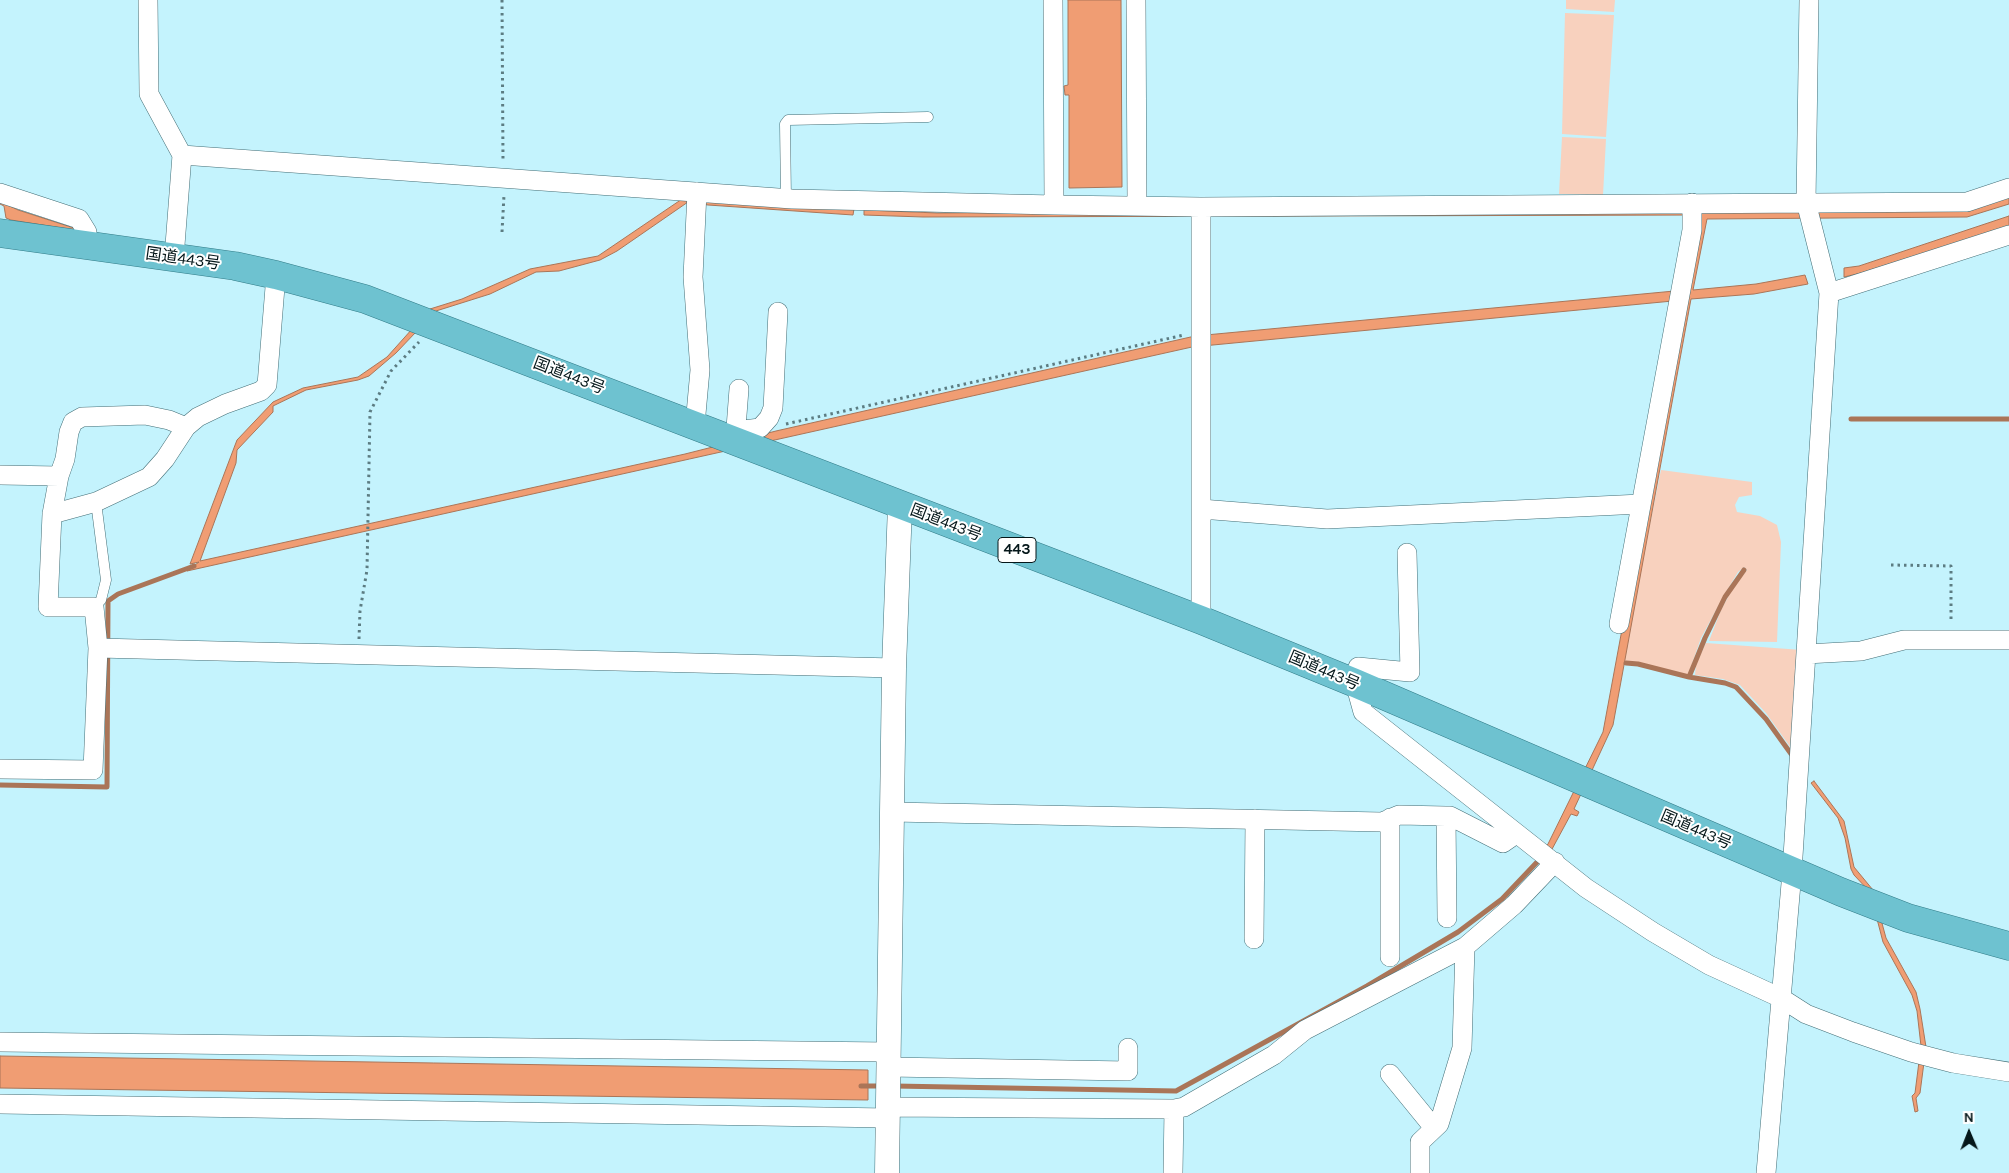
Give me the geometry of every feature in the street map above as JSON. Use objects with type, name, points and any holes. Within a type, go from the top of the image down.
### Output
[{"type":"highway","name":"国道443号","points":[[0,233],[235,266],[365,299],[694,424],[736,436],[900,505],[1201,620],[1355,683],[1792,872],[1908,918],[2009,946]]},
{"type":"street","points":[[148,0],[149,94],[182,155],[174,258]]},
{"type":"street","points":[[1053,0],[1054,205]]},
{"type":"street","points":[[1136,0],[1137,205]]},
{"type":"street","points":[[1766,1173],[1792,872],[1829,293],[1806,202],[1809,0]]},
{"type":"street","points":[[182,155],[786,198],[1054,205],[1201,207],[1967,202],[2009,188]]},
{"type":"street","points":[[694,424],[700,370],[693,277],[697,192]]},
{"type":"street","points":[[0,193],[79,219],[87,232],[86,246]]},
{"type":"street","points":[[1619,624],[1692,230],[1692,203]]},
{"type":"street","points":[[1201,207],[1201,620]]},
{"type":"street","points":[[1829,293],[2009,235]]},
{"type":"street","points":[[52,514],[96,502],[149,476],[164,459],[186,427],[198,417],[268,386],[276,275]]},
{"type":"street","points":[[739,389],[736,436],[760,428],[769,418],[773,408],[778,312]]},
{"type":"street","points":[[0,769],[93,770],[98,648],[94,607],[48,607],[52,514],[72,422],[82,417],[145,415],[169,420],[186,427]]},
{"type":"street","points":[[0,475],[59,476]]},
{"type":"street","points":[[1201,509],[1327,519],[1641,504]]},
{"type":"street","points":[[887,1173],[894,668],[900,505]]},
{"type":"street","points":[[1407,553],[1410,672],[1358,667],[1355,683],[1363,712],[1586,888],[1653,932],[1710,965],[1781,998],[1806,1014],[1911,1052],[1953,1063],[2009,1072]]},
{"type":"street","points":[[1806,654],[1861,651],[1904,640],[2009,640]]},
{"type":"street","points":[[98,648],[894,668]]},
{"type":"street","points":[[892,812],[1382,822],[1399,815],[1450,816],[1502,842],[1516,834]]},
{"type":"street","points":[[1446,816],[1447,918]]},
{"type":"street","points":[[1390,818],[1390,957]]},
{"type":"street","points":[[1254,939],[1255,819]]},
{"type":"street","points":[[0,1104],[888,1112],[1184,1107],[1274,1055],[1305,1030],[1465,947],[1514,905],[1555,862]]},
{"type":"street","points":[[1420,1173],[1420,1142],[1439,1124],[1462,1048],[1465,947]]},
{"type":"street","points":[[0,1042],[888,1060],[1128,1071],[1128,1048]]},
{"type":"street","points":[[1390,1074],[1434,1128]]},
{"type":"street","points":[[1173,1173],[1174,1108]]},
{"type":"lane","points":[[786,198],[786,124],[788,120],[928,118]]},
{"type":"lane","points":[[94,607],[101,600],[106,580],[96,502]]},
{"type":"path","points":[[502,0],[504,178],[502,232]]},
{"type":"path","points":[[359,655],[360,611],[367,570],[370,412],[391,372],[435,325]]},
{"type":"path","points":[[760,428],[777,426],[1149,344],[1201,330]]},
{"type":"path","points":[[1890,565],[1951,566],[1952,640]]},
{"type":"shaded area","points":[[1068,0],[1121,0],[1122,187],[1069,188],[1069,95],[1065,95],[1064,86],[1068,85]]},
{"type":"shaded area","points":[[1566,0],[1615,0],[1614,12],[1566,9]]},
{"type":"shaded area","points":[[1565,13],[1614,15],[1606,137],[1562,134]]},
{"type":"shaded area","points":[[1562,137],[1606,139],[1603,195],[1559,194]]},
{"type":"shaded area","points":[[2009,192],[2009,204],[1967,217],[1707,219],[1693,290],[1756,284],[1805,275],[1808,284],[1754,294],[1691,299],[1613,725],[1574,809],[1579,812],[1577,816],[1571,814],[1551,851],[1536,858],[1548,844],[1603,732],[1683,300],[1192,347],[187,571],[199,562],[190,564],[237,440],[273,402],[303,388],[358,377],[387,357],[430,309],[462,299],[530,269],[598,256],[685,197],[854,209],[853,215],[688,202],[617,251],[600,260],[559,271],[536,272],[490,294],[436,311],[396,353],[369,376],[358,380],[306,390],[273,406],[273,412],[237,450],[236,463],[200,561],[685,454],[776,431],[1195,336],[1685,290],[1698,215],[923,217],[864,215],[864,210],[937,213],[1670,209]]},
{"type":"shaded area","points":[[0,201],[18,210],[74,228],[74,230],[11,220],[6,218],[4,206],[0,204]]},
{"type":"shaded area","points":[[2009,216],[2009,226],[1844,277],[1844,268],[1859,266]]},
{"type":"shaded area","points":[[1661,470],[1752,482],[1752,495],[1739,497],[1735,505],[1737,512],[1760,516],[1777,525],[1781,542],[1777,642],[1709,641],[1721,610],[1733,588],[1747,570],[1744,567],[1738,572],[1701,638],[1688,675],[1636,662],[1622,661]]},
{"type":"shaded area","points":[[1706,643],[1802,650],[1791,748],[1766,713],[1740,685],[1723,679],[1695,675],[1696,664]]},
{"type":"shaded area","points":[[1814,781],[1844,821],[1854,867],[1873,890],[1886,938],[1916,992],[1926,1047],[1920,1093],[1916,1098],[1918,1111],[1915,1112],[1912,1096],[1915,1093],[1921,1046],[1917,1011],[1912,995],[1883,942],[1870,892],[1854,875],[1851,869],[1845,838],[1838,818],[1811,783]]},
{"type":"shaded area","points":[[0,1056],[868,1070],[868,1100],[0,1088]]},
{"type":"waterway","points":[[1851,419],[2009,419]]},
{"type":"waterway","points":[[0,785],[107,787],[108,601],[118,594],[194,566]]},
{"type":"waterway","points":[[1689,677],[1725,597],[1744,570]]},
{"type":"waterway","points":[[1626,663],[1638,664],[1736,687],[1766,719],[1794,758]]},
{"type":"waterway","points":[[894,1086],[1176,1091],[1367,986],[1458,932],[1502,899],[1539,860]]},
{"type":"waterway","points":[[861,1086],[883,1086]]}]
